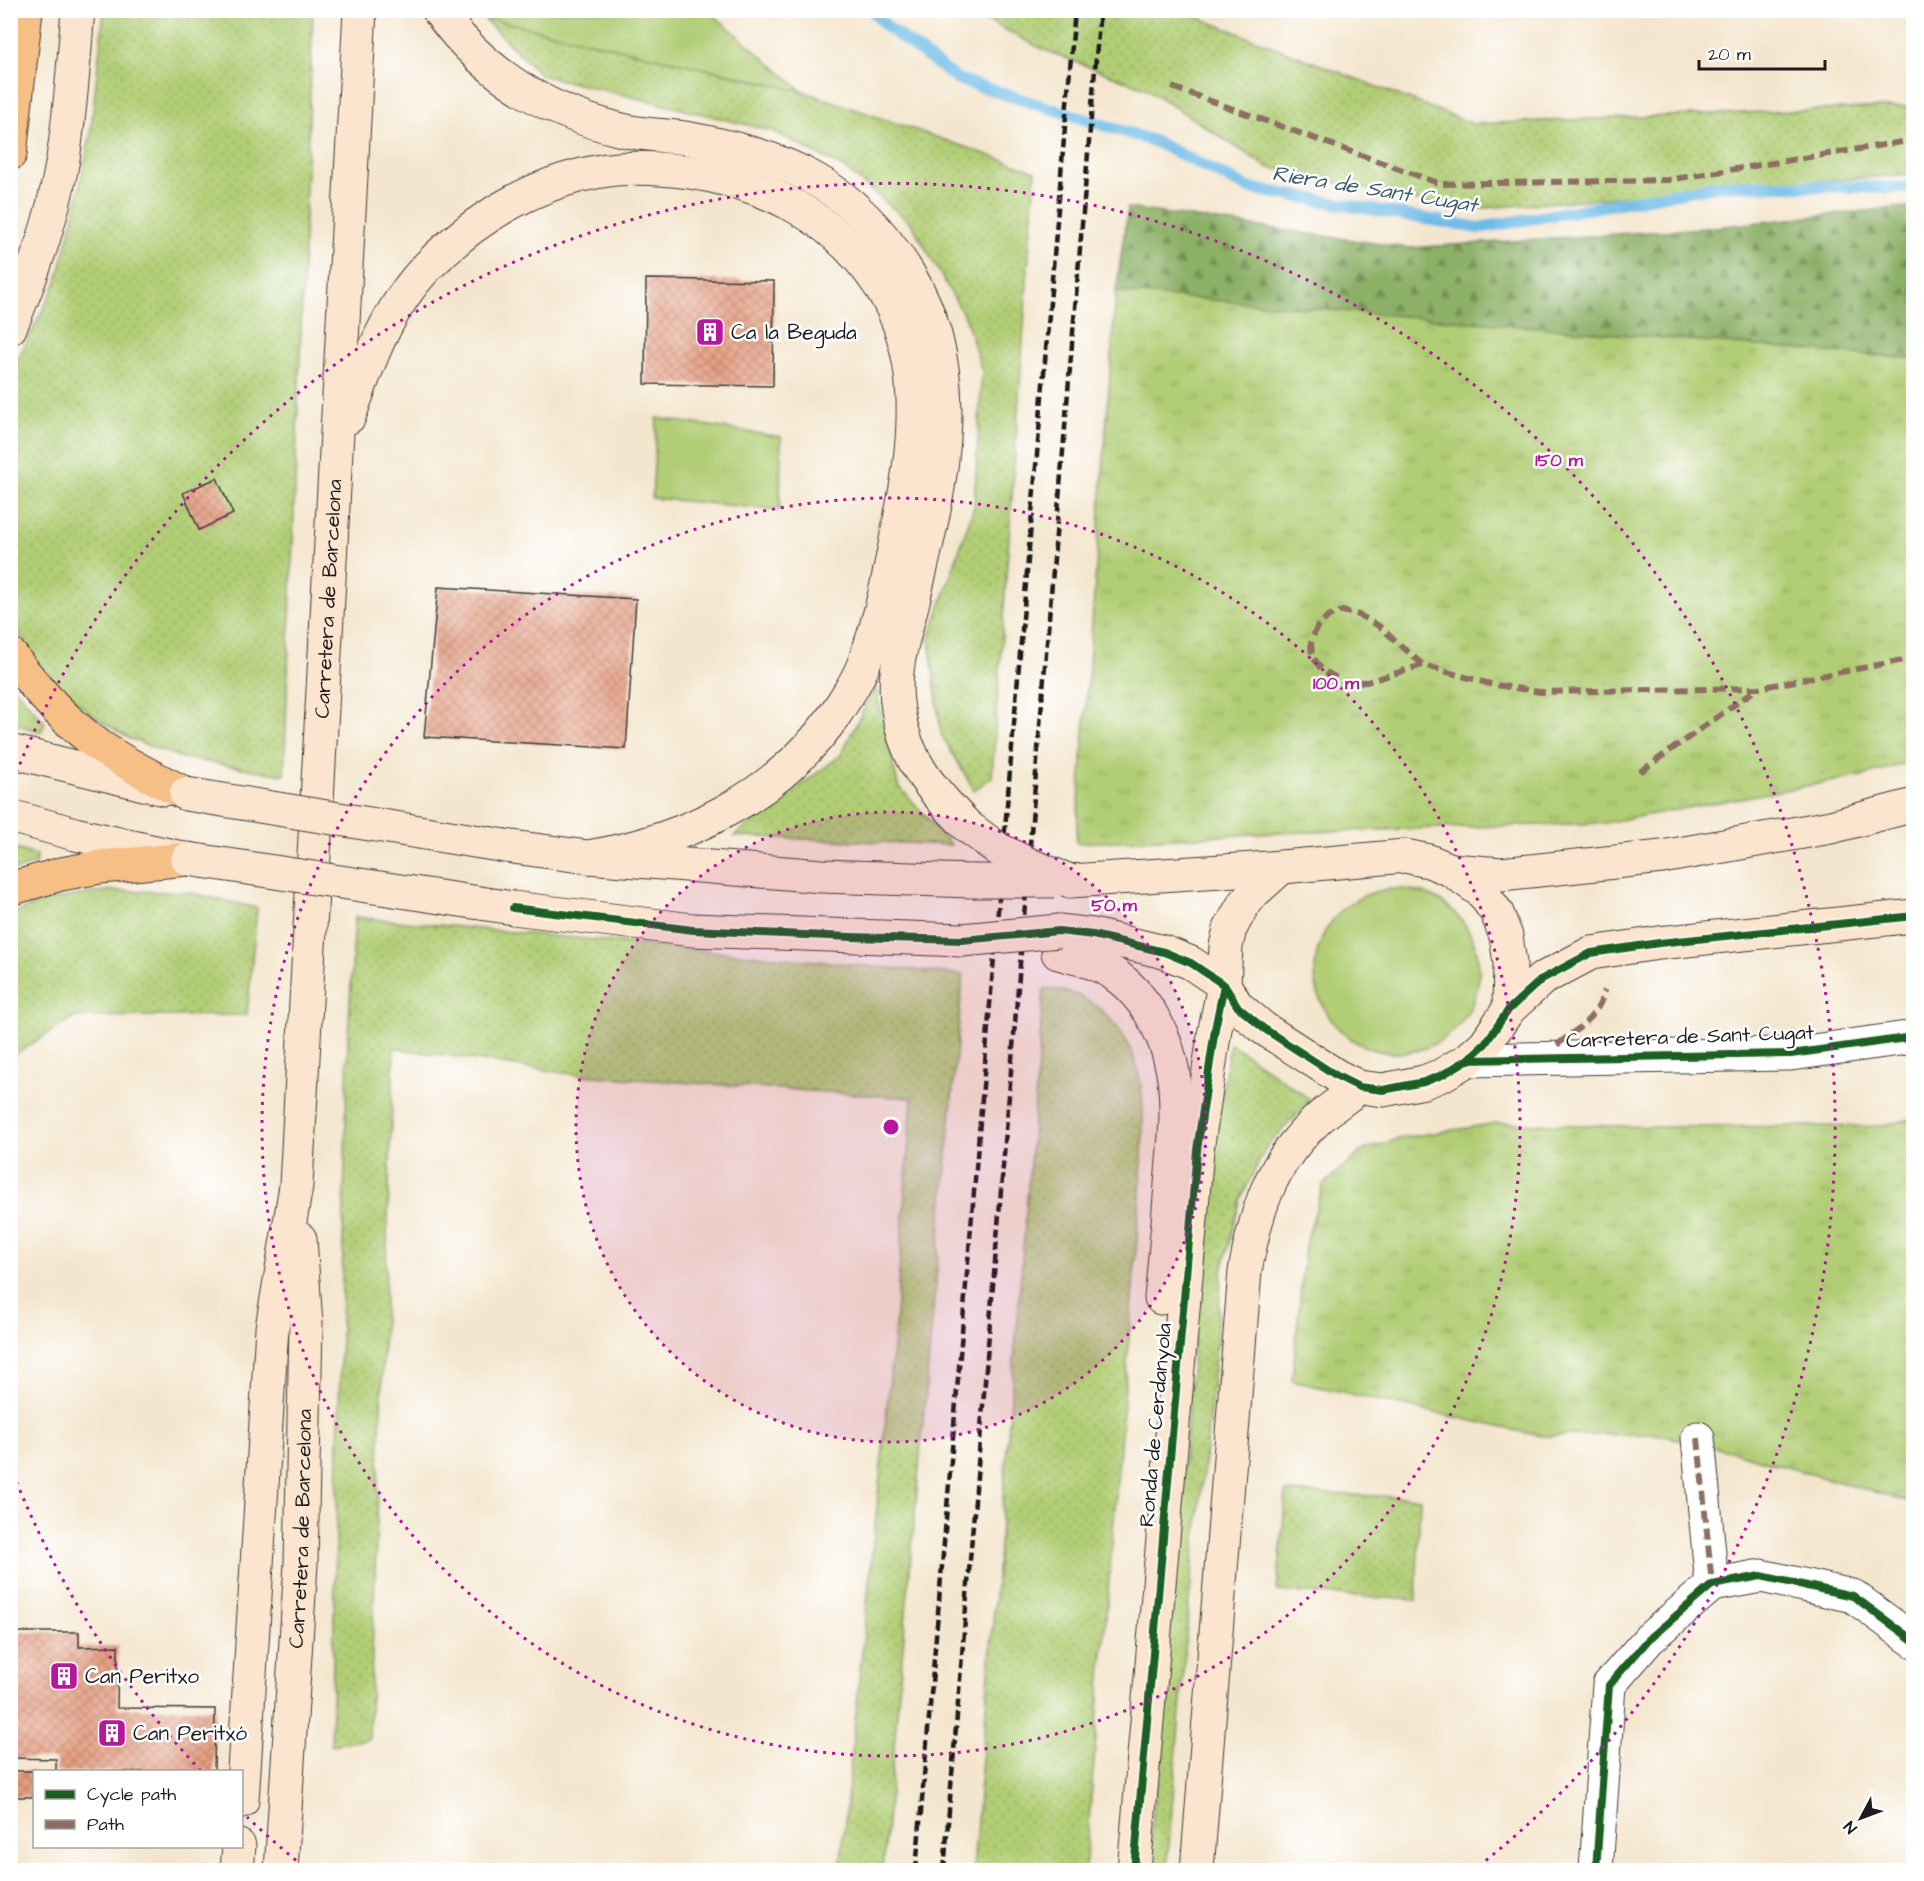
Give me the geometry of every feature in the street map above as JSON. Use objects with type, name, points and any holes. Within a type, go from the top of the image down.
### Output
[{"type":"highway","points":[[10,153],[26,10]]},
{"type":"highway","points":[[10,654],[36,689],[67,719],[99,745],[120,759],[186,794]]},
{"type":"highway","points":[[10,889],[61,874],[100,867],[188,859]]},
{"type":"main road","points":[[10,328],[37,259],[52,208],[64,153],[78,10]]},
{"type":"main road","name":"Carretera de Barcelona","points":[[243,1785],[272,1328],[296,1186],[360,10]]},
{"type":"main road","points":[[438,10],[466,45],[500,75],[531,96],[562,111],[625,131],[731,147],[774,159],[810,176],[839,195],[889,244],[910,275],[925,304],[936,338],[944,377],[945,419],[939,493],[913,602],[898,652],[895,679],[898,711],[906,741],[918,769],[939,796],[968,826],[998,849],[1070,881]]},
{"type":"main road","points":[[337,448],[372,352],[400,301],[420,276],[449,246],[496,212],[530,193],[571,178],[619,170],[667,169],[739,182],[770,193],[797,206],[820,221],[844,242],[881,288],[896,316],[906,347],[913,402],[912,440],[906,489],[892,558],[864,665],[848,696],[825,728],[803,753],[745,801],[676,835],[618,852],[588,857]]},
{"type":"main road","points":[[10,751],[186,794],[506,846],[588,857],[822,876],[972,881],[1070,881],[1282,867],[1405,856],[1450,870],[1501,874],[1662,857],[1831,827],[1914,805]]},
{"type":"main road","name":"Ronda de Cerdanyola","points":[[10,816],[75,834],[188,859],[513,908],[693,930],[1059,942],[1101,966],[1125,983],[1144,1002],[1160,1030],[1171,1057],[1175,1087],[1176,1121],[1145,1499],[1160,1577]]},
{"type":"main road","name":"Ronda de Cerdanyola","points":[[1134,1870],[1197,1150],[1224,985],[1226,946],[1230,929],[1242,907],[1253,893],[1282,867]]},
{"type":"main road","points":[[1450,870],[1482,892],[1497,914],[1506,936],[1510,963],[1509,1009]]},
{"type":"main road","points":[[1059,942],[1093,935],[1164,952],[1191,963],[1224,985],[1238,1007],[1263,1028],[1337,1076],[1359,1087],[1383,1089],[1424,1082],[1442,1075],[1467,1060],[1485,1044],[1509,1009],[1542,979],[1591,953],[1659,943],[1914,916]]},
{"type":"main road","points":[[1197,1870],[1244,1283],[1252,1236],[1262,1200],[1276,1170],[1298,1140],[1316,1121],[1359,1087]]},
{"type":"main road","name":"Carretera de Barcelona","points":[[281,1870],[301,1564],[306,1324],[296,1186]]},
{"type":"main road","points":[[237,1870],[239,1848]]},
{"type":"street","name":"Carretera de Sant Cugat","points":[[1467,1060],[1791,1054],[1914,1037]]},
{"type":"street","points":[[1698,1438],[1712,1585]]},
{"type":"street","points":[[1596,1870],[1609,1685],[1649,1639],[1712,1585],[1761,1576],[1853,1596],[1914,1641]]},
{"type":"green space","points":[[984,10],[1200,11],[1199,18],[1473,124],[1913,106],[1913,174],[1459,210],[1267,167],[1147,89],[1042,49],[983,18]]},
{"type":"green space","points":[[104,11],[313,11],[284,775],[179,757],[128,738],[92,715],[64,692],[37,662],[11,621],[10,379],[57,281],[73,219],[90,137]]},
{"type":"green space","points":[[477,11],[709,11],[802,91],[482,17]]},
{"type":"green space","points":[[482,17],[802,91],[1035,171],[992,777],[974,790],[941,734],[929,639],[974,507],[982,371],[966,319],[911,223],[844,168],[773,131],[541,75]]},
{"type":"green space","points":[[1913,206],[1913,359],[1116,292],[1128,208],[1408,248],[1705,228]]},
{"type":"green space","points":[[1116,292],[1913,359],[1913,761],[1867,775],[1604,823],[1277,833],[1076,843]]},
{"type":"green space","points":[[657,418],[781,437],[780,510],[652,498]]},
{"type":"green space","points":[[11,684],[45,723],[41,732],[11,723]]},
{"type":"green space","points":[[875,686],[898,785],[951,845],[734,836],[841,755]]},
{"type":"green space","points":[[11,848],[37,855],[36,863],[11,872]]},
{"type":"green space","points":[[1397,889],[1413,890],[1429,895],[1443,902],[1455,913],[1466,925],[1473,939],[1478,955],[1478,987],[1473,1003],[1466,1017],[1455,1029],[1443,1040],[1429,1047],[1413,1052],[1397,1053],[1381,1052],[1365,1047],[1351,1040],[1339,1029],[1328,1017],[1321,1003],[1316,987],[1315,971],[1316,955],[1321,939],[1328,925],[1339,913],[1351,902],[1365,895],[1381,890]]},
{"type":"green space","points":[[107,891],[187,892],[257,908],[247,1015],[75,1017],[11,1057],[11,915],[44,901]]},
{"type":"green space","points":[[355,917],[963,975],[883,1870],[840,1870],[895,1328],[912,1098],[579,1075],[394,1048],[369,1739],[331,1745],[348,1036]]},
{"type":"green space","points":[[1044,989],[1077,995],[1091,1002],[1103,1012],[1124,1037],[1140,1078],[1143,1134],[1130,1326],[1085,1870],[973,1870]]},
{"type":"green space","points":[[1230,1043],[1311,1100],[1267,1146],[1241,1198],[1222,1271],[1211,1402],[1189,1601],[1167,1870],[1148,1870],[1206,1201]]},
{"type":"green space","points":[[1913,1119],[1913,1503],[1730,1451],[1655,1434],[1540,1436],[1292,1381],[1305,1247],[1323,1185],[1362,1151],[1402,1138],[1498,1123],[1663,1127],[1877,1126]]},
{"type":"green space","points":[[1286,1492],[1420,1498],[1416,1600],[1277,1591]]},
{"type":"building","name":"Ca la Beguda","points":[[646,279],[774,281],[773,386],[645,384]]},
{"type":"building","points":[[217,478],[233,514],[199,530],[183,493]]},
{"type":"building","points":[[438,587],[636,599],[626,749],[424,737]]},
{"type":"building","name":"Can Peritxó","points":[[10,1632],[79,1632],[79,1647],[118,1646],[117,1708],[215,1709],[214,1770],[56,1770],[56,1759],[10,1758]]},
{"type":"building","points":[[10,1771],[33,1771],[33,1797],[10,1797]]},
{"type":"waterway","name":"Riera de Sant Cugat","points":[[872,10],[886,26],[957,79],[1154,141],[1248,188],[1479,228],[1721,185],[1914,188]]},
{"type":"railway","points":[[916,1870],[1075,10]]},
{"type":"railway","points":[[944,1870],[1100,10]]},
{"type":"marked path","points":[[1172,87],[1441,184],[1668,180],[1914,140]]},
{"type":"marked path","points":[[1423,665],[1367,682],[1343,681],[1322,670],[1312,656],[1311,642],[1317,627],[1329,616],[1342,611],[1359,615],[1379,626],[1423,665],[1490,684],[1540,692],[1758,688],[1914,658]]},
{"type":"marked path","points":[[1640,772],[1758,688]]},
{"type":"marked path","points":[[1557,1045],[1592,1015],[1602,1000],[1605,990]]},
{"type":"marked path","points":[[1698,1438],[1712,1585]]},
{"type":"cycle path","points":[[513,908],[693,930],[962,940],[1059,931],[1093,935],[1164,952],[1191,963],[1224,985],[1238,1007],[1263,1028],[1337,1076],[1359,1087],[1383,1090],[1424,1082],[1442,1075],[1467,1060],[1485,1044],[1509,1009],[1542,979],[1591,953],[1659,943],[1914,916]]},
{"type":"cycle path","points":[[1134,1870],[1197,1150],[1224,985]]},
{"type":"cycle path","points":[[1467,1060],[1791,1054],[1914,1037]]},
{"type":"cycle path","points":[[1596,1870],[1609,1685],[1649,1639],[1712,1585],[1761,1576],[1853,1596],[1914,1641]]},
{"type":"place","name":"Ca la Beguda","points":[[710,332]]},
{"type":"place","name":"Can Peritxo","points":[[64,1676]]},
{"type":"place","name":"Can Peritxó","points":[[112,1733]]}]
